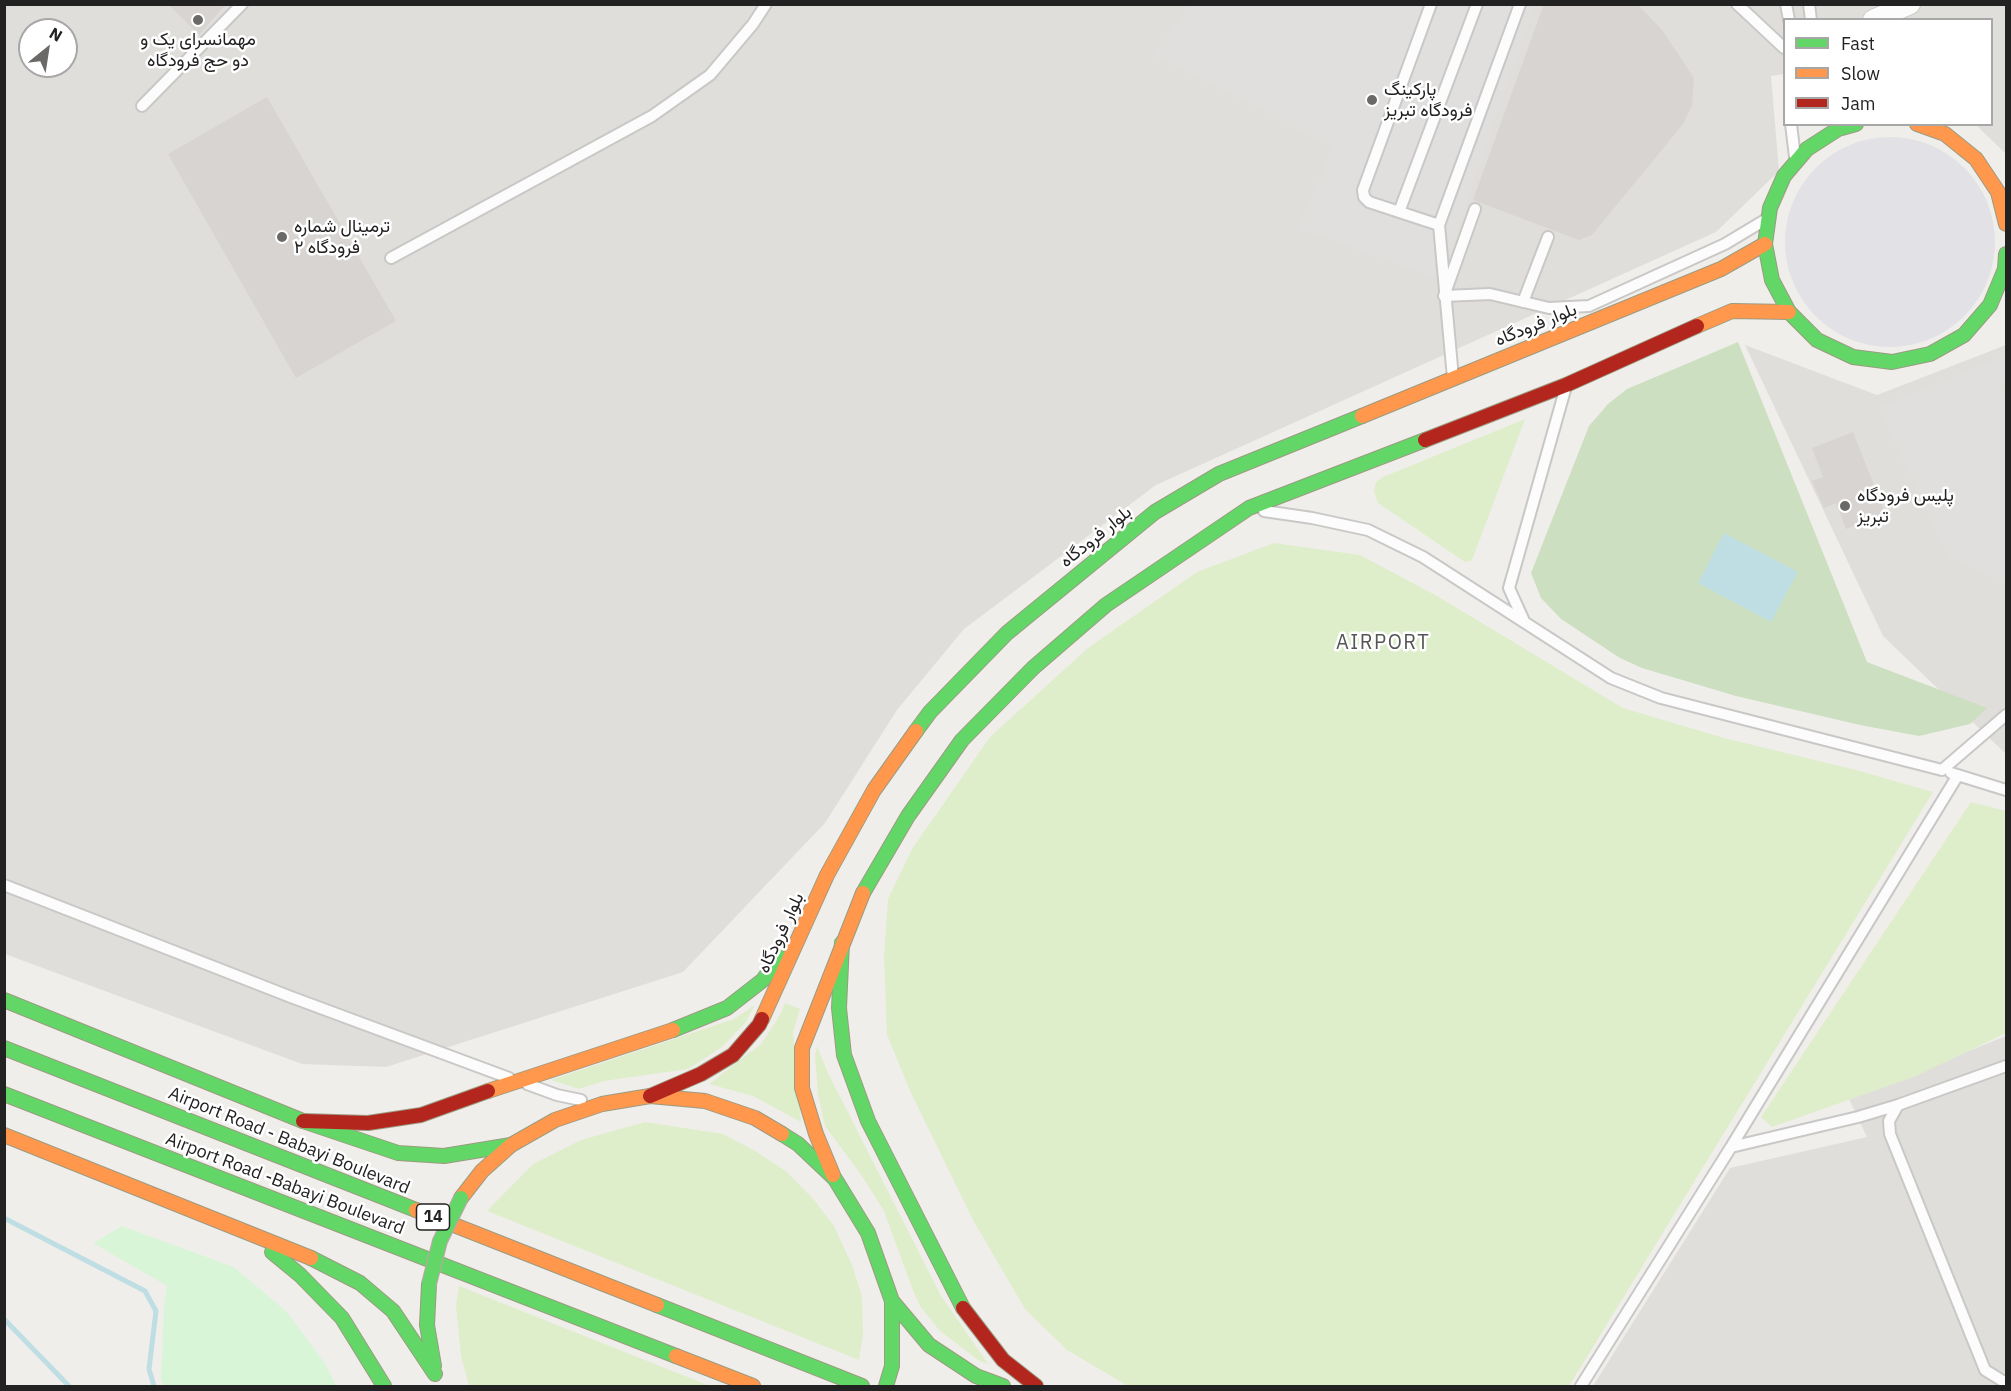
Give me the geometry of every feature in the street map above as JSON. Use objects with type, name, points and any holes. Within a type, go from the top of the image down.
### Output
[{"type":"main road","points":[[1849,126],[1838,129],[1808,148],[1784,176],[1770,208],[1768,219],[1765,244],[1772,280],[1789,312],[1817,340],[1853,357],[1892,362],[1930,354],[1964,335],[1990,305],[2006,269],[2007,254]]},
{"type":"main road","points":[[1923,126],[1945,134],[1976,159],[1998,192],[2007,224]]},
{"type":"main road","name":"بلوار فرودگاه","points":[[650,1096],[701,1074],[733,1054],[759,1025],[827,875],[874,790],[930,712],[1008,633],[1155,512],[1219,474],[1721,269],[1765,244]]},
{"type":"main road","points":[[886,1386],[892,1366],[892,1301],[868,1233],[836,1179],[816,1134],[802,1088],[802,1048],[863,893],[908,816],[962,740],[1033,668],[1106,605],[1249,508],[1566,385],[1732,311],[1789,312]]},
{"type":"main road","points":[[303,1120],[368,1123],[421,1115],[685,1026],[727,1008],[763,980],[806,922]]},
{"type":"main road","points":[[842,943],[839,1008],[844,1055],[868,1122],[966,1313],[1004,1360],[1036,1386]]},
{"type":"main road","points":[[4,1000],[303,1120],[398,1153],[444,1156],[511,1144]]},
{"type":"main road","name":"Airport Road - Babayi Boulevard","points":[[4,1048],[862,1386]]},
{"type":"main road","name":"Airport Road -Babayi Boulevard","points":[[4,1094],[753,1386]]},
{"type":"main road","points":[[437,1380],[427,1325],[429,1284],[440,1241],[461,1198],[482,1171],[511,1144],[555,1120],[602,1104],[650,1096],[705,1101],[755,1118],[798,1144],[836,1179]]},
{"type":"main road","points":[[4,1136],[312,1258],[360,1283],[393,1311],[437,1380]]},
{"type":"main road","points":[[247,1232],[300,1275],[342,1318],[384,1386]]},
{"type":"main road","points":[[892,1301],[929,1345],[976,1376],[1003,1386]]},
{"type":"street","points":[[1878,18],[1910,4]]},
{"type":"lane","points":[[142,106],[242,4]]},
{"type":"lane","points":[[391,258],[652,116],[710,75],[753,24],[766,4]]},
{"type":"lane","points":[[1431,4],[1363,190],[1364,197],[1369,202],[1440,225]]},
{"type":"lane","points":[[1399,212],[1477,4]]},
{"type":"lane","points":[[1453,379],[1444,296],[1440,225],[1520,4]]},
{"type":"lane","points":[[1737,4],[1783,46]]},
{"type":"lane","points":[[1791,126],[1795,163]]},
{"type":"lane","points":[[1444,296],[1475,209]]},
{"type":"lane","points":[[1444,296],[1490,294],[1549,308],[1589,306],[1725,244],[1768,219]]},
{"type":"lane","points":[[1523,302],[1548,237]]},
{"type":"lane","points":[[1524,621],[1509,588],[1566,385]]},
{"type":"lane","points":[[1249,508],[1368,530],[1423,557],[1611,678],[1661,698],[1942,770],[2007,790]]},
{"type":"lane","points":[[1942,770],[2007,714]]},
{"type":"lane","points":[[1581,1386],[1731,1147],[1958,775]]},
{"type":"lane","points":[[4,885],[291,997],[518,1081],[557,1095],[602,1104]]},
{"type":"lane","points":[[1731,1147],[1858,1118],[2007,1066]]},
{"type":"lane","points":[[1898,1105],[1889,1121],[1890,1134],[1985,1370],[2007,1383]]},
{"type":"shaded area","points":[[4,5],[2006,5],[2006,154],[1977,126],[1993,126],[1993,18],[1783,18],[1783,74],[1771,76],[1779,171],[1716,232],[1156,485],[964,629],[897,710],[825,823],[683,972],[386,1067],[302,1064],[5,954]]},
{"type":"shaded area","name":"پارکینگ فرودگاه تبریز","points":[[1190,5],[1535,5],[1441,280],[1298,228],[1332,147],[1152,54]]},
{"type":"shaded area","points":[[1890,137],[1910,139],[1939,149],[1957,161],[1971,175],[1987,202],[1993,222],[1995,242],[1993,262],[1983,291],[1971,309],[1957,323],[1930,339],[1910,345],[1890,347],[1870,345],[1841,335],[1823,323],[1809,309],[1793,282],[1787,262],[1785,242],[1787,222],[1797,193],[1809,175],[1823,161],[1850,145],[1870,139]]},
{"type":"shaded area","points":[[1745,345],[1877,395],[2006,345],[2006,754],[1883,636]]},
{"type":"shaded area","points":[[2006,355],[2006,381],[1998,385],[2006,400],[2006,582],[1948,557],[1878,408]]},
{"type":"shaded area","points":[[2006,1036],[2006,1386],[1593,1386],[1730,1168],[1867,1137],[1849,1099]]},
{"type":"green space","points":[[1738,342],[1867,662],[1987,708],[1970,724],[1919,736],[1860,725],[1736,696],[1642,668],[1620,658],[1561,619],[1541,598],[1531,573],[1589,426],[1608,404],[1627,389]]},
{"type":"green space","points":[[1525,419],[1472,560],[1465,562],[1378,503],[1374,491],[1376,482],[1383,477]]},
{"type":"green space","points":[[1274,543],[1360,555],[1437,596],[1623,708],[1724,738],[1856,770],[1933,792],[1569,1386],[1128,1386],[1067,1350],[1025,1309],[973,1220],[911,1093],[887,1035],[884,956],[888,899],[912,849],[990,737],[1088,648],[1197,572]]},
{"type":"green space","points":[[1971,802],[2006,811],[2006,1033],[1916,1076],[1772,1127],[1761,1117]]},
{"type":"green space","points":[[785,1003],[800,1009],[793,1032],[801,1122],[753,1096],[709,1084],[761,1044]]},
{"type":"green space","points":[[755,1005],[745,1023],[722,1047],[688,1069],[604,1081],[579,1089],[551,1080],[734,1019]]},
{"type":"green space","points":[[817,1046],[828,1073],[940,1294],[988,1364],[978,1360],[939,1330],[920,1306],[884,1211],[862,1176],[825,1126],[818,1095],[815,1056]]},
{"type":"green space","points":[[645,1122],[723,1134],[757,1152],[787,1172],[814,1200],[834,1226],[852,1265],[862,1296],[863,1335],[859,1360],[487,1211],[533,1164],[581,1140]]},
{"type":"green space","points":[[122,1226],[234,1267],[287,1312],[326,1365],[336,1386],[164,1386],[161,1380],[167,1286],[93,1243]]},
{"type":"green space","points":[[459,1286],[710,1386],[469,1386],[461,1356],[456,1306]]},
{"type":"water","points":[[1724,533],[1798,572],[1771,622],[1698,583]]},
{"type":"building","name":"مهمانسرای یک و دو حج فرودگاه","points":[[168,4],[226,4],[199,35]]},
{"type":"building","points":[[1544,4],[1637,4],[1662,30],[1694,78],[1692,105],[1683,124],[1592,235],[1579,240],[1473,200]]},
{"type":"building","name":"ترمينال شماره ۲ فرودگاه","points":[[267,97],[396,321],[296,378],[168,154]]},
{"type":"building","points":[[1853,432],[1885,513],[1846,529],[1836,503],[1824,508],[1812,481],[1823,477],[1812,448]]},
{"type":"waterway","points":[[4,1218],[145,1291],[156,1311],[149,1369],[154,1386]]},
{"type":"waterway","points":[[4,1319],[69,1386]]},
{"type":"traffic: fast","points":[[1849,126],[1838,129],[1807,149],[1784,176],[1770,208],[1765,244],[1772,280],[1789,312],[1817,340],[1853,357],[1892,362],[1930,354],[1964,335],[1990,305],[2005,269],[2006,254]]},
{"type":"traffic: fast","points":[[916,731],[930,712],[1007,633],[1155,512],[1219,474],[1362,416]]},
{"type":"traffic: fast","points":[[863,893],[908,816],[962,740],[1033,668],[1106,605],[1249,508],[1425,440]]},
{"type":"traffic: fast","points":[[842,943],[839,1008],[844,1055],[868,1121],[963,1308]]},
{"type":"traffic: fast","points":[[673,1030],[727,1008],[763,980],[779,957]]},
{"type":"traffic: fast","points":[[4,1000],[303,1121],[398,1153],[444,1156],[511,1145]]},
{"type":"traffic: fast","points":[[4,1048],[416,1210]]},
{"type":"traffic: fast","points":[[4,1094],[676,1356]]},
{"type":"traffic: fast","points":[[782,1134],[798,1144],[835,1179],[868,1233],[892,1301],[892,1366],[886,1386]]},
{"type":"traffic: fast","points":[[429,1284],[440,1241],[461,1198]]},
{"type":"traffic: fast","points":[[272,1252],[300,1275],[342,1318],[384,1386]]},
{"type":"traffic: fast","points":[[311,1258],[360,1283],[393,1311],[435,1374]]},
{"type":"traffic: fast","points":[[429,1284],[427,1325],[434,1366]]},
{"type":"traffic: fast","points":[[892,1301],[929,1345],[976,1376],[1003,1386]]},
{"type":"traffic: fast","points":[[657,1305],[862,1386]]},
{"type":"traffic: slow","points":[[1923,126],[1945,134],[1976,159],[1998,192],[2006,224]]},
{"type":"traffic: slow","points":[[1362,416],[1721,269],[1765,244]]},
{"type":"traffic: slow","points":[[1697,326],[1732,311],[1789,312]]},
{"type":"traffic: slow","points":[[762,1019],[827,875],[874,790],[916,731]]},
{"type":"traffic: slow","points":[[833,1175],[816,1134],[802,1088],[802,1048],[863,893]]},
{"type":"traffic: slow","points":[[488,1091],[673,1030]]},
{"type":"traffic: slow","points":[[461,1198],[482,1171],[511,1145],[555,1120],[602,1104],[650,1096],[705,1101],[755,1118],[782,1134]]},
{"type":"traffic: slow","points":[[4,1135],[311,1258]]},
{"type":"traffic: slow","points":[[416,1210],[657,1305]]},
{"type":"traffic: slow","points":[[676,1356],[753,1386]]},
{"type":"traffic: jam","points":[[1425,440],[1566,385],[1697,326]]},
{"type":"traffic: jam","points":[[650,1096],[701,1074],[733,1055],[762,1019]]},
{"type":"traffic: jam","points":[[303,1121],[368,1123],[421,1115],[488,1091]]},
{"type":"traffic: jam","points":[[963,1308],[1003,1360],[1036,1386]]},
{"type":"place","name":"مهمانسرای یک و دو حج فرودگاه","points":[[198,20]]},
{"type":"place","name":"پارکینگ فرودگاه تبریز","points":[[1372,100]]},
{"type":"place","name":"ترمينال شماره ۲ فرودگاه","points":[[282,237]]},
{"type":"place","name":"پلیس فرودگاه تبریز","points":[[1845,506]]},
{"type":"district","name":"AIRPORT","points":[[1383,643]]}]
